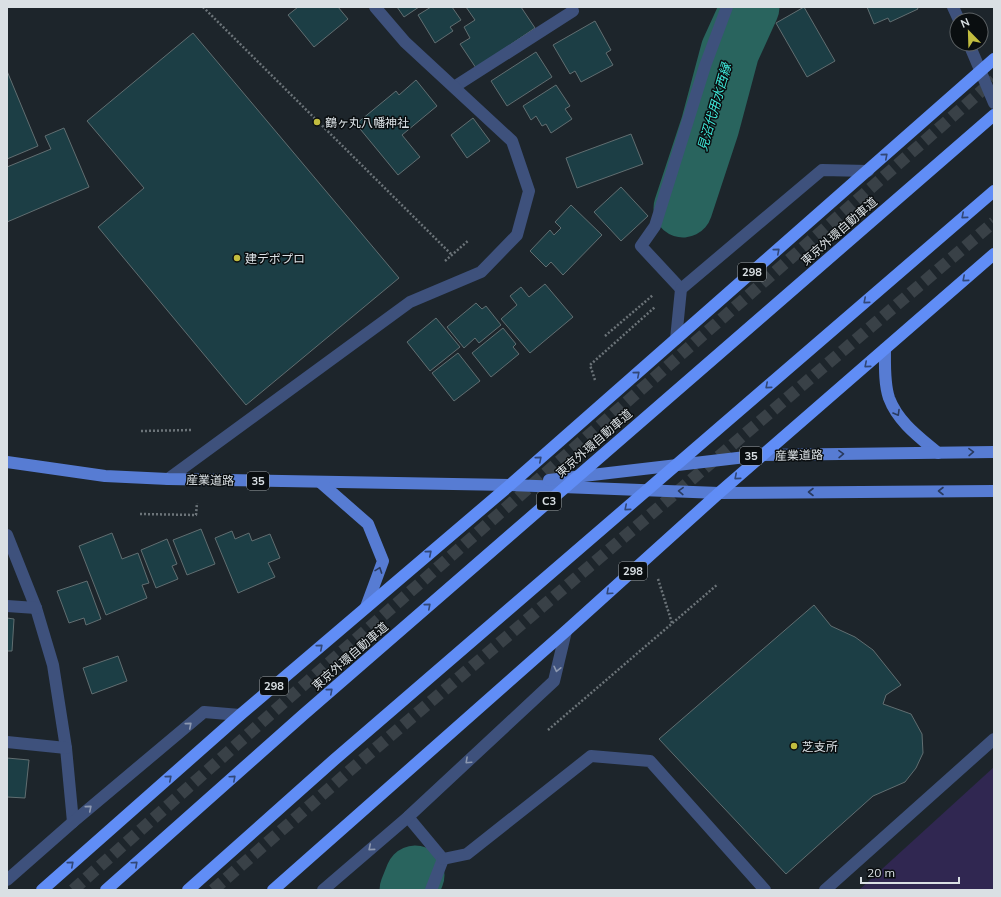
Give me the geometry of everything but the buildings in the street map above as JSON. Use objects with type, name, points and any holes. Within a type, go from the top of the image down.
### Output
[{"type":"highway","name":"298","points":[[42,890],[240,715],[510,485],[994,59]]},
{"type":"highway","name":"東京外環自動車道","points":[[106,890],[309,710],[994,115]]},
{"type":"highway","points":[[188,890],[334,760],[994,191]]},
{"type":"highway","name":"298","points":[[273,890],[566,631],[719,492],[994,254]]},
{"type":"main road","points":[[885,349],[886,378],[889,397],[898,416],[910,430],[938,452]]},
{"type":"main road","name":"産業道路","points":[[510,485],[763,455],[994,452]]},
{"type":"main road","name":"産業道路","points":[[7,462],[105,476],[168,479],[510,485],[719,492],[994,491]]},
{"type":"main road","points":[[320,482],[368,524],[383,560],[366,607]]},
{"type":"street","points":[[168,479],[410,302],[481,272],[518,235],[529,191],[512,141],[405,42],[375,7]]},
{"type":"street","points":[[681,289],[641,246],[655,226],[705,66],[727,7]]},
{"type":"street","points":[[454,87],[573,11]]},
{"type":"street","points":[[971,52],[994,103]]},
{"type":"street","points":[[676,339],[681,289],[822,170],[868,171]]},
{"type":"street","points":[[7,535],[36,608],[53,665],[66,748],[72,822]]},
{"type":"street","points":[[7,606],[36,608]]},
{"type":"street","points":[[323,890],[408,817],[554,681],[566,631]]},
{"type":"street","points":[[7,880],[72,822],[204,712],[240,715]]},
{"type":"street","points":[[825,890],[994,739]]},
{"type":"street","points":[[7,742],[66,748]]},
{"type":"street","points":[[443,859],[466,854],[592,756],[650,761],[765,890]]},
{"type":"street","points":[[408,817],[443,859]]},
{"type":"street","points":[[431,890],[443,859]]},
{"type":"path","points":[[203,7],[451,254]]},
{"type":"path","points":[[605,336],[652,294],[656,298]]},
{"type":"path","points":[[590,365],[660,302]]},
{"type":"path","points":[[141,431],[194,430]]},
{"type":"path","points":[[140,514],[196,515]]},
{"type":"path","points":[[548,730],[718,584]]},
{"type":"shaded area","points":[[994,767],[994,890],[859,890]]},
{"type":"waterway","name":"見沼代用水西縁","points":[[683,208],[710,126],[730,51],[750,7]]},
{"type":"waterway","name":"見沼代用水西縁","points":[[409,890],[415,875]]},
{"type":"tunnel","points":[[73,890],[290,697],[994,80]]},
{"type":"tunnel","points":[[213,890],[355,766],[994,222]]},
{"type":"place","name":"鶴ヶ丸八幡神社","points":[[317,122]]},
{"type":"place","name":"建デポプロ","points":[[237,258]]},
{"type":"place","name":"芝支所","points":[[794,746]]}]
